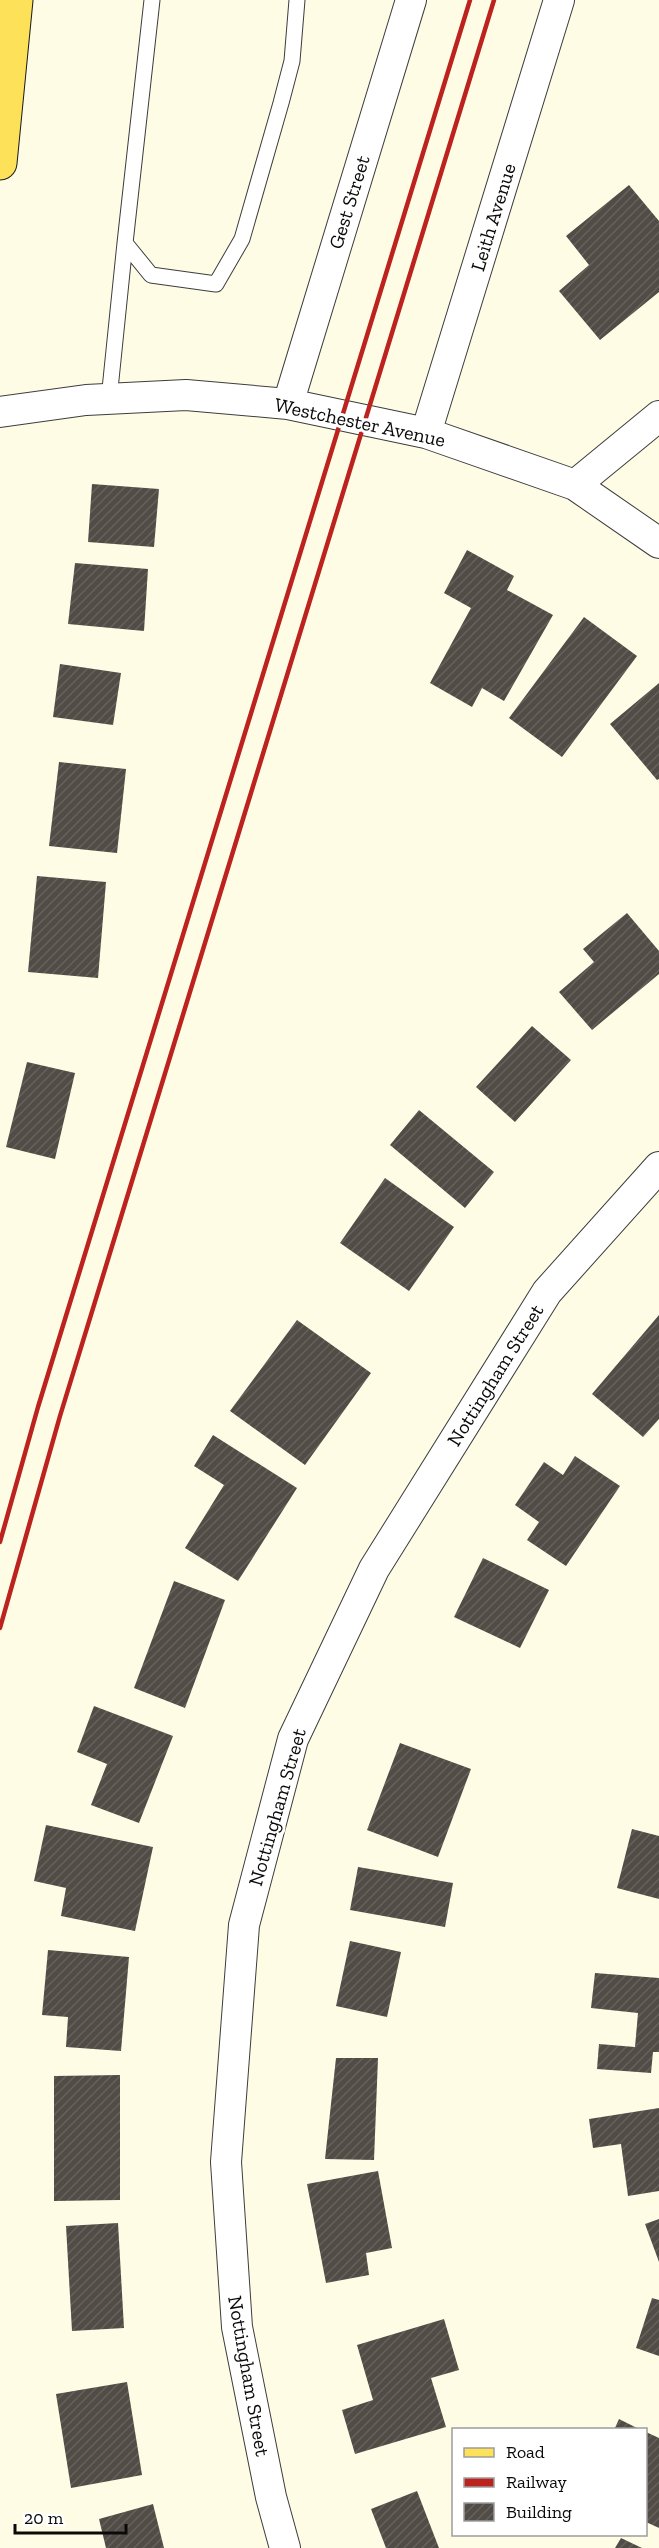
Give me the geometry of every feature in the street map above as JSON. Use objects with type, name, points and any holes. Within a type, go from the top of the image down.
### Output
[{"type":"main road","points":[[0,163],[16,0]]},
{"type":"street","name":"Gest Street","points":[[288,404],[411,0]]},
{"type":"street","name":"Leith Avenue","points":[[426,433],[558,0]]},
{"type":"street","name":"Westchester Avenue","points":[[0,412],[109,399],[186,395],[288,404],[426,433],[575,485],[659,543]]},
{"type":"street","points":[[575,485],[659,416]]},
{"type":"street","name":"Nottingham Street","points":[[285,2548],[271,2497],[237,2327],[226,2162],[244,1925],[291,1750],[374,1569],[547,1292],[659,1167]]},
{"type":"lane","points":[[109,399],[152,0]]},
{"type":"lane","points":[[125,243],[151,275],[216,284],[242,239],[281,103],[292,61],[297,0]]},
{"type":"building","points":[[629,185],[659,221],[659,292],[600,340],[559,291],[589,265],[566,236]]},
{"type":"building","points":[[92,484],[159,489],[154,547],[88,542]]},
{"type":"building","points":[[467,550],[514,576],[507,590],[553,615],[504,701],[482,688],[472,707],[430,683],[471,608],[444,593]]},
{"type":"building","points":[[75,563],[148,569],[144,631],[68,624]]},
{"type":"building","points":[[584,617],[637,656],[562,757],[509,718]]},
{"type":"building","points":[[60,664],[121,673],[113,725],[53,717]]},
{"type":"building","points":[[659,683],[659,779],[657,780],[610,724]]},
{"type":"building","points":[[59,762],[126,769],[117,853],[49,846]]},
{"type":"building","points":[[37,876],[106,882],[98,978],[28,972]]},
{"type":"building","points":[[627,913],[659,951],[659,974],[592,1030],[559,992],[594,962],[583,949]]},
{"type":"building","points":[[532,1026],[571,1060],[515,1122],[476,1087]]},
{"type":"building","points":[[27,1062],[75,1073],[55,1159],[6,1147]]},
{"type":"building","points":[[419,1110],[494,1172],[465,1208],[390,1145]]},
{"type":"building","points":[[385,1178],[454,1227],[409,1291],[340,1243]]},
{"type":"building","points":[[659,1315],[659,1419],[643,1437],[592,1394]]},
{"type":"building","points":[[297,1320],[371,1373],[305,1465],[230,1411]]},
{"type":"building","points":[[213,1435],[297,1488],[238,1581],[185,1548],[224,1485],[194,1466]]},
{"type":"building","points":[[575,1456],[620,1486],[566,1566],[527,1540],[539,1522],[515,1505],[544,1462],[563,1475]]},
{"type":"building","points":[[483,1558],[549,1590],[520,1648],[454,1617]]},
{"type":"building","points":[[174,1581],[225,1600],[185,1708],[134,1688]]},
{"type":"building","points":[[94,1706],[173,1736],[139,1823],[91,1805],[107,1764],[77,1752]]},
{"type":"building","points":[[400,1743],[471,1769],[438,1857],[367,1830]]},
{"type":"building","points":[[46,1825],[153,1847],[135,1931],[61,1916],[66,1888],[34,1881]]},
{"type":"building","points":[[632,1829],[659,1836],[659,1899],[617,1888]]},
{"type":"building","points":[[358,1867],[453,1883],[445,1927],[350,1910]]},
{"type":"building","points":[[350,1941],[401,1952],[387,2017],[336,2006]]},
{"type":"building","points":[[48,1950],[129,1957],[121,2051],[66,2047],[68,2017],[42,2015]]},
{"type":"building","points":[[595,1973],[659,1978],[659,2052],[653,2052],[651,2073],[597,2069],[599,2044],[635,2047],[638,2013],[591,2008]]},
{"type":"building","points":[[336,2058],[378,2058],[374,2160],[325,2159]]},
{"type":"building","points":[[120,2075],[120,2200],[54,2201],[54,2076]]},
{"type":"building","points":[[659,2108],[659,2191],[628,2196],[621,2144],[593,2148],[589,2119]]},
{"type":"building","points":[[378,2171],[392,2248],[366,2253],[369,2275],[326,2283],[307,2184]]},
{"type":"building","points":[[659,2219],[659,2262],[645,2224]]},
{"type":"building","points":[[118,2223],[124,2328],[72,2331],[66,2226]]},
{"type":"building","points":[[652,2298],[659,2300],[659,2356],[636,2348]]},
{"type":"building","points":[[444,2319],[459,2370],[431,2378],[446,2427],[355,2454],[342,2410],[373,2400],[357,2345]]},
{"type":"building","points":[[127,2382],[142,2475],[71,2488],[56,2394]]},
{"type":"building","points":[[619,2419],[637,2428],[615,2428]]},
{"type":"building","points":[[647,2432],[659,2438],[659,2528],[647,2522]]},
{"type":"building","points":[[417,2491],[439,2548],[386,2548],[371,2509]]},
{"type":"building","points":[[153,2504],[164,2548],[106,2548],[99,2519]]},
{"type":"building","points":[[621,2538],[642,2548],[615,2548]]},
{"type":"railway","points":[[0,1542],[38,1407],[470,0]]},
{"type":"railway","points":[[0,1628],[60,1416],[494,0]]}]
